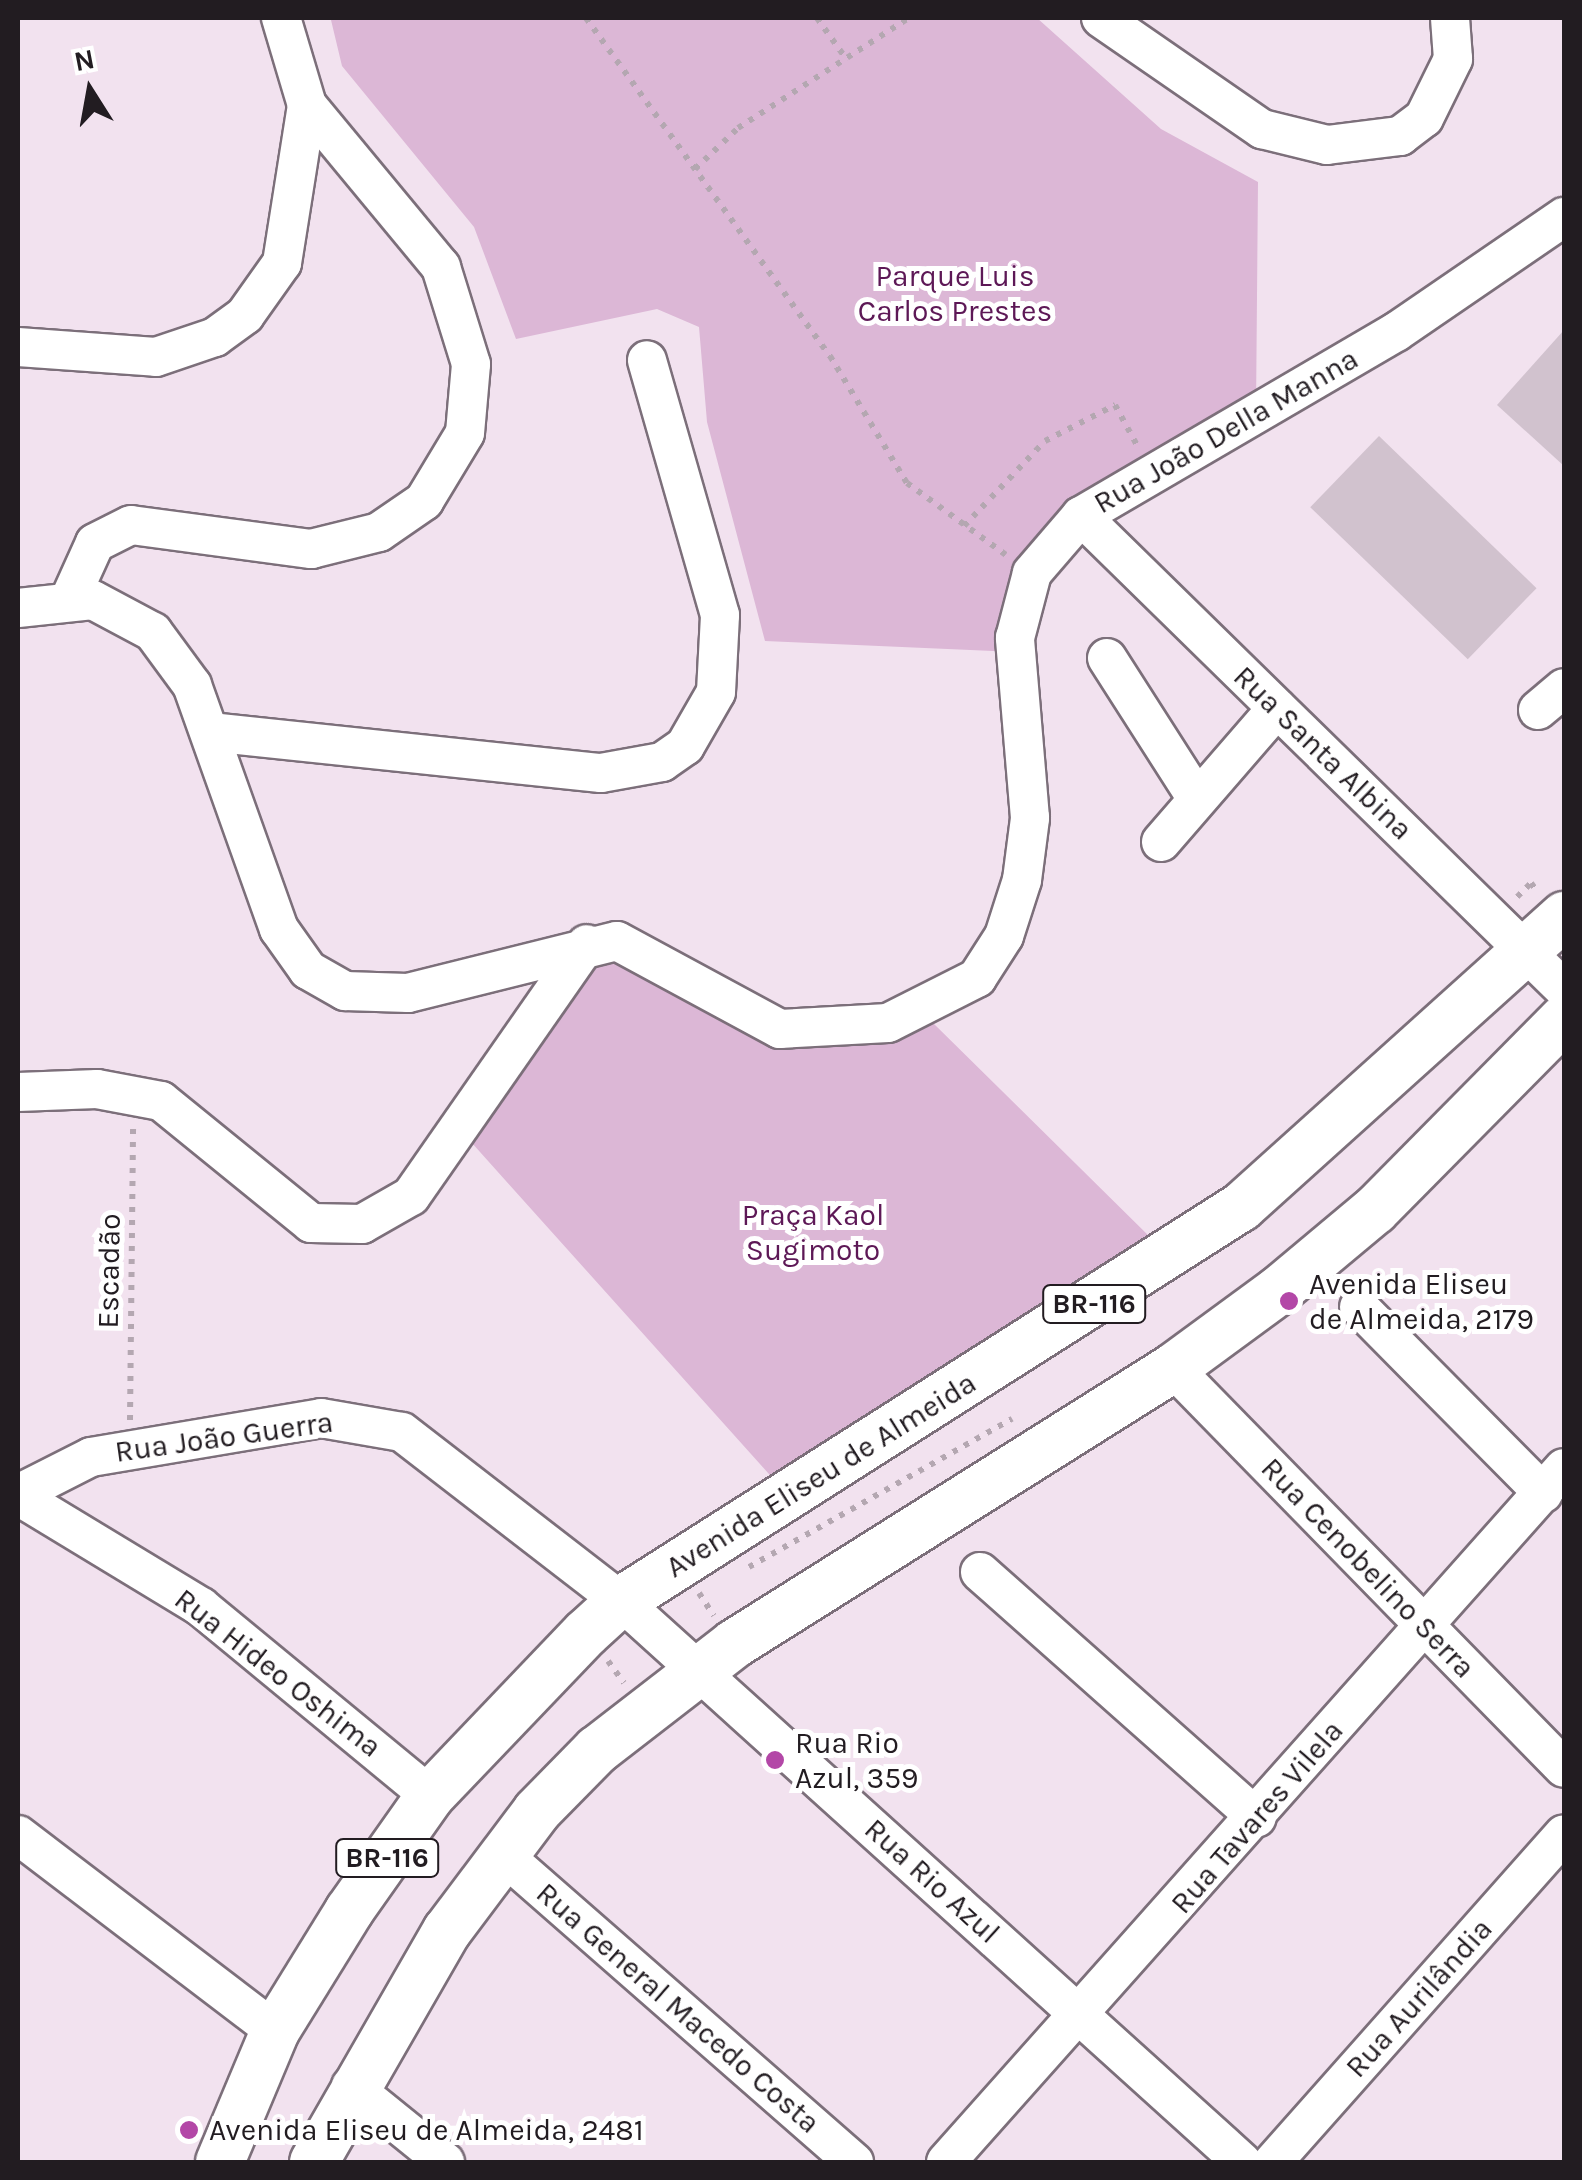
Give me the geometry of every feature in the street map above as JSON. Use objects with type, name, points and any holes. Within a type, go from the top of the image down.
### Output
[{"type":"main road","name":"Avenida Eliseu de Almeida","points":[[220,2162],[275,2031],[430,1796],[621,1601],[1241,1208],[1394,1079],[1523,950],[1564,916]]},
{"type":"main road","name":"BR-116","points":[[314,2162],[351,2086],[502,1854],[597,1750],[700,1672],[1173,1368],[1375,1210],[1564,1019]]},
{"type":"street","points":[[18,608],[71,596],[80,562],[116,530],[154,525],[286,548],[342,545],[406,519],[450,467],[465,433],[471,364],[442,267],[307,105],[281,18]]},
{"type":"street","points":[[1102,18],[1262,128],[1327,146],[1400,136],[1424,118],[1452,59],[1450,18]]},
{"type":"street","points":[[18,347],[156,357],[215,338],[245,314],[282,263],[307,105]]},
{"type":"street","name":"Rua João Della Manna","points":[[71,596],[153,632],[192,685],[279,929],[308,970],[344,991],[408,993],[587,944],[646,949],[780,1028],[808,1032],[888,1022],[977,978],[1004,936],[1022,880],[1030,818],[1015,633],[1032,573],[1081,516],[1152,471],[1396,332],[1564,217]]},
{"type":"street","points":[[210,732],[601,772],[662,762],[685,746],[716,692],[720,615],[647,360]]},
{"type":"street","name":"Rua Santa Albina","points":[[1081,516],[1564,990]]},
{"type":"street","points":[[1107,658],[1197,800]]},
{"type":"street","points":[[1161,842],[1276,708]]},
{"type":"street","points":[[18,1092],[133,1091],[185,1117],[311,1223],[362,1224],[411,1196],[587,944]]},
{"type":"street","points":[[1358,1307],[1554,1480]]},
{"type":"street","name":"Rua Cenobelino Serra","points":[[1173,1368],[1564,1768]]},
{"type":"street","name":"Rua João Guerra","points":[[18,1495],[48,1472],[130,1450],[321,1418],[368,1420],[444,1459],[621,1601]]},
{"type":"street","name":"Rua Tavares Vilela","points":[[946,2162],[1082,2017],[1554,1480]]},
{"type":"street","name":"Rua Hideo Oshima","points":[[18,1495],[201,1607],[430,1796]]},
{"type":"street","points":[[980,1572],[1257,1818]]},
{"type":"street","name":"Rua Rio Azul","points":[[621,1601],[1242,2162]]},
{"type":"street","name":"Rua Aurilândia","points":[[1273,2162],[1564,1834]]},
{"type":"street","points":[[18,1835],[275,2031]]},
{"type":"street","name":"Rua General Macedo Costa","points":[[502,1854],[854,2162]]},
{"type":"street","points":[[351,2086],[446,2162]]},
{"type":"path","points":[[586,18],[695,169],[907,483],[1032,573]]},
{"type":"path","points":[[817,18],[846,60]]},
{"type":"path","points":[[695,169],[738,128],[909,18]]},
{"type":"path","points":[[964,526],[1044,442],[1115,405],[1152,471]]},
{"type":"path","name":"Escadão","points":[[130,1450],[133,1091]]},
{"type":"green space","name":"Parque Luis Carlos Prestes","points":[[1037,18],[1161,129],[1258,182],[1256,411],[1073,525],[1016,652],[765,641],[707,422],[699,327],[657,309],[516,339],[474,227],[342,66],[331,20]]},
{"type":"green space","name":"Praça Kaol Sugimoto","points":[[588,952],[639,961],[793,1042],[931,1021],[1155,1242],[777,1483],[463,1133]]},
{"type":"building","points":[[1564,330],[1564,466],[1497,405]]},
{"type":"building","points":[[1379,436],[1537,588],[1468,659],[1310,507]]},
{"type":"place","name":"Avenida Eliseu de Almeida, 2179","points":[[1289,1301]]},
{"type":"place","name":"Rua Rio Azul, 359","points":[[775,1760]]},
{"type":"place","name":"Avenida Eliseu de Almeida, 2481","points":[[189,2130]]}]
